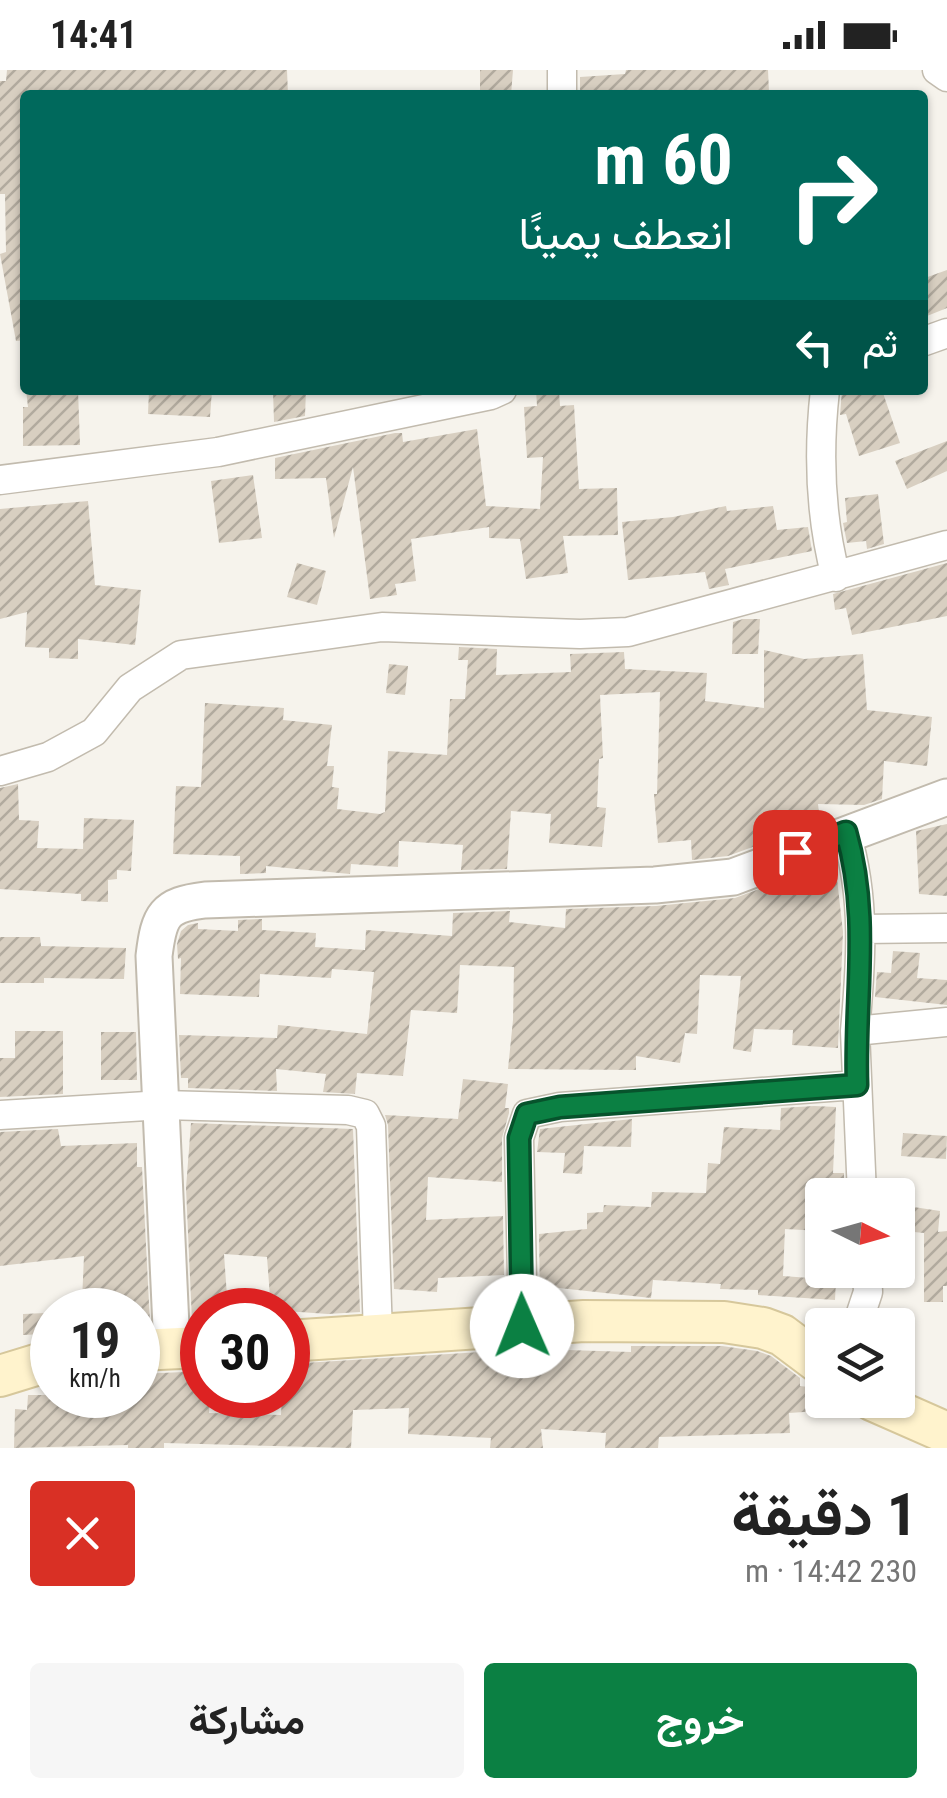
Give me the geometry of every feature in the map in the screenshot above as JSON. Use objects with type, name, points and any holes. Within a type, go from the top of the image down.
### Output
[{"type":"main road","points":[[310,1340],[584,1320],[724,1322],[782,1335],[805,1352]]},
{"type":"main road","points":[[0,1376],[30,1367]]},
{"type":"main road","points":[[913,1418],[947,1433]]},
{"type":"street","points":[[937,70],[947,77]]},
{"type":"street","points":[[0,480],[218,452],[491,395]]},
{"type":"street","points":[[825,395],[825,534],[836,577]]},
{"type":"street","points":[[0,772],[48,756],[94,732],[130,688],[181,655],[382,627],[628,632],[947,545]]},
{"type":"street","points":[[171,1348],[154,956],[157,928],[166,912],[180,903],[675,883],[734,876],[947,797]]},
{"type":"street","points":[[846,832],[861,899],[855,1031],[861,1178]]},
{"type":"street","points":[[861,929],[947,928]]},
{"type":"street","points":[[855,1031],[947,1022]]},
{"type":"street","points":[[522,1326],[519,1138],[527,1114],[560,1107],[857,1085]]},
{"type":"street","points":[[0,1115],[162,1105],[348,1110],[365,1114],[372,1126],[378,1335]]},
{"type":"building","points":[[7,70],[287,70],[288,90],[20,90],[20,341],[16,341],[0,254],[6,252],[5,194],[0,194],[0,81],[6,81]]},
{"type":"building","points":[[480,70],[513,70],[511,90],[480,90]]},
{"type":"building","points":[[626,70],[768,70],[769,90],[580,90],[580,77],[625,74]]},
{"type":"building","points":[[947,270],[947,308],[928,316],[928,277]]},
{"type":"building","points":[[27,395],[78,395],[80,445],[23,446],[23,407],[28,407]]},
{"type":"building","points":[[149,395],[212,395],[210,417],[148,414]]},
{"type":"building","points":[[273,395],[306,395],[305,416],[274,422]]},
{"type":"building","points":[[536,395],[559,395],[560,406],[574,405],[579,489],[617,488],[618,535],[563,536],[568,573],[526,579],[520,539],[489,538],[489,527],[411,539],[416,581],[395,584],[397,595],[370,599],[353,467],[334,538],[326,478],[275,479],[275,458],[395,433],[402,433],[403,442],[477,429],[486,506],[540,509],[543,457],[527,458],[524,407],[537,406]]},
{"type":"building","points":[[842,395],[884,395],[900,443],[859,456],[846,414],[840,415]]},
{"type":"building","points":[[947,441],[947,471],[907,489],[895,461]]},
{"type":"building","points":[[253,475],[262,538],[219,543],[211,481]]},
{"type":"building","points":[[878,494],[884,544],[867,549],[866,541],[847,543],[843,523],[847,522],[845,498]]},
{"type":"building","points":[[88,501],[95,585],[141,590],[135,645],[78,639],[78,659],[49,658],[49,648],[25,647],[27,612],[0,619],[0,509]]},
{"type":"building","points":[[726,506],[727,511],[773,506],[777,530],[808,527],[812,551],[725,569],[729,585],[709,589],[705,572],[628,580],[622,522]]},
{"type":"building","points":[[297,563],[326,571],[317,605],[287,597]]},
{"type":"building","points":[[947,563],[947,616],[852,635],[846,608],[835,610],[833,594]]},
{"type":"building","points":[[760,619],[758,654],[732,654],[733,622]]},
{"type":"building","points":[[459,647],[497,649],[496,675],[571,672],[570,654],[624,652],[625,669],[707,673],[705,701],[764,708],[764,650],[804,659],[863,654],[867,710],[932,717],[927,766],[884,761],[882,799],[864,805],[818,804],[820,822],[728,856],[692,860],[691,840],[658,843],[654,794],[660,692],[600,695],[603,758],[599,759],[597,807],[606,808],[602,847],[549,843],[551,814],[511,811],[507,869],[461,870],[463,845],[399,841],[398,867],[351,864],[350,874],[266,866],[266,873],[240,874],[240,856],[173,854],[176,786],[201,787],[205,703],[284,708],[283,720],[332,725],[327,766],[334,766],[332,787],[339,788],[337,809],[380,814],[385,812],[388,751],[447,755],[450,699],[465,699],[468,660],[458,660]]},
{"type":"building","points":[[389,664],[408,666],[405,695],[386,693]]},
{"type":"building","points":[[18,784],[19,820],[39,821],[37,848],[83,849],[84,818],[134,820],[131,871],[117,870],[117,879],[108,880],[108,902],[81,901],[81,894],[0,889],[0,788]]},
{"type":"building","points":[[947,824],[947,896],[919,894],[916,831]]},
{"type":"building","points":[[835,861],[843,932],[838,1048],[792,1045],[793,1030],[754,1029],[751,1052],[733,1049],[741,976],[700,975],[697,1034],[685,1033],[680,1063],[636,1056],[636,1070],[508,1069],[514,967],[460,965],[457,1013],[411,1010],[403,1076],[357,1073],[355,1094],[323,1092],[326,1074],[276,1069],[277,1091],[188,1088],[188,1078],[181,1078],[179,1035],[277,1038],[278,1025],[367,1034],[374,972],[332,969],[331,978],[260,974],[259,997],[180,994],[181,958],[178,959],[177,944],[181,931],[188,925],[198,923],[198,929],[238,931],[238,920],[262,919],[262,930],[316,933],[315,947],[365,950],[366,930],[452,936],[453,913],[510,911],[509,922],[565,928],[566,909],[735,898]]},
{"type":"building","points":[[0,937],[40,937],[41,946],[126,948],[124,979],[44,978],[44,983],[0,983]]},
{"type":"building","points":[[893,951],[920,953],[917,978],[947,980],[947,1005],[875,997],[877,972],[891,973]]},
{"type":"building","points":[[15,1031],[63,1031],[63,1094],[0,1097],[0,1058],[15,1058]]},
{"type":"building","points":[[101,1032],[136,1032],[137,1080],[101,1080]]},
{"type":"building","points":[[463,1079],[508,1084],[502,1182],[428,1177],[426,1220],[503,1216],[504,1275],[438,1278],[437,1292],[394,1289],[385,1115],[458,1119]]},
{"type":"building","points":[[836,1107],[833,1173],[844,1173],[844,1178],[805,1178],[805,1230],[785,1229],[783,1276],[805,1278],[805,1288],[836,1288],[835,1300],[758,1295],[758,1290],[720,1289],[721,1284],[653,1280],[651,1298],[550,1287],[550,1300],[540,1300],[539,1234],[587,1229],[587,1213],[603,1212],[604,1205],[651,1207],[652,1192],[706,1193],[708,1163],[720,1164],[724,1127],[780,1130],[781,1108]]},
{"type":"building","points":[[632,1119],[631,1147],[584,1146],[582,1174],[563,1173],[565,1153],[537,1152],[540,1129]]},
{"type":"building","points":[[191,1123],[353,1129],[360,1312],[310,1313],[310,1288],[269,1288],[267,1257],[224,1254],[226,1288],[191,1288],[186,1188]]},
{"type":"building","points":[[58,1129],[61,1146],[137,1143],[137,1167],[142,1167],[148,1288],[83,1288],[84,1256],[0,1266],[0,1132]]},
{"type":"building","points":[[903,1133],[947,1136],[946,1159],[901,1156]]},
{"type":"building","points":[[915,1207],[940,1211],[938,1232],[947,1231],[947,1286],[943,1286],[943,1302],[924,1302],[924,1233],[915,1232]]},
{"type":"building","points":[[23,1314],[30,1314],[30,1335],[23,1335]]},
{"type":"building","points":[[631,1346],[722,1346],[757,1351],[771,1356],[800,1378],[800,1386],[805,1387],[805,1412],[789,1413],[790,1433],[659,1437],[658,1448],[605,1448],[606,1433],[541,1429],[543,1448],[490,1448],[491,1438],[408,1434],[409,1408],[353,1410],[351,1448],[164,1443],[164,1448],[14,1448],[15,1409],[27,1410],[28,1395],[30,1418],[160,1418],[160,1373],[180,1372],[180,1418],[310,1418],[310,1363],[481,1352],[535,1354],[535,1349],[631,1352]]},
{"type":"route","points":[[522,1326],[519,1138],[527,1114],[560,1107],[857,1085],[855,1031],[862,949],[861,899],[854,859],[846,832],[795,852]]}]
